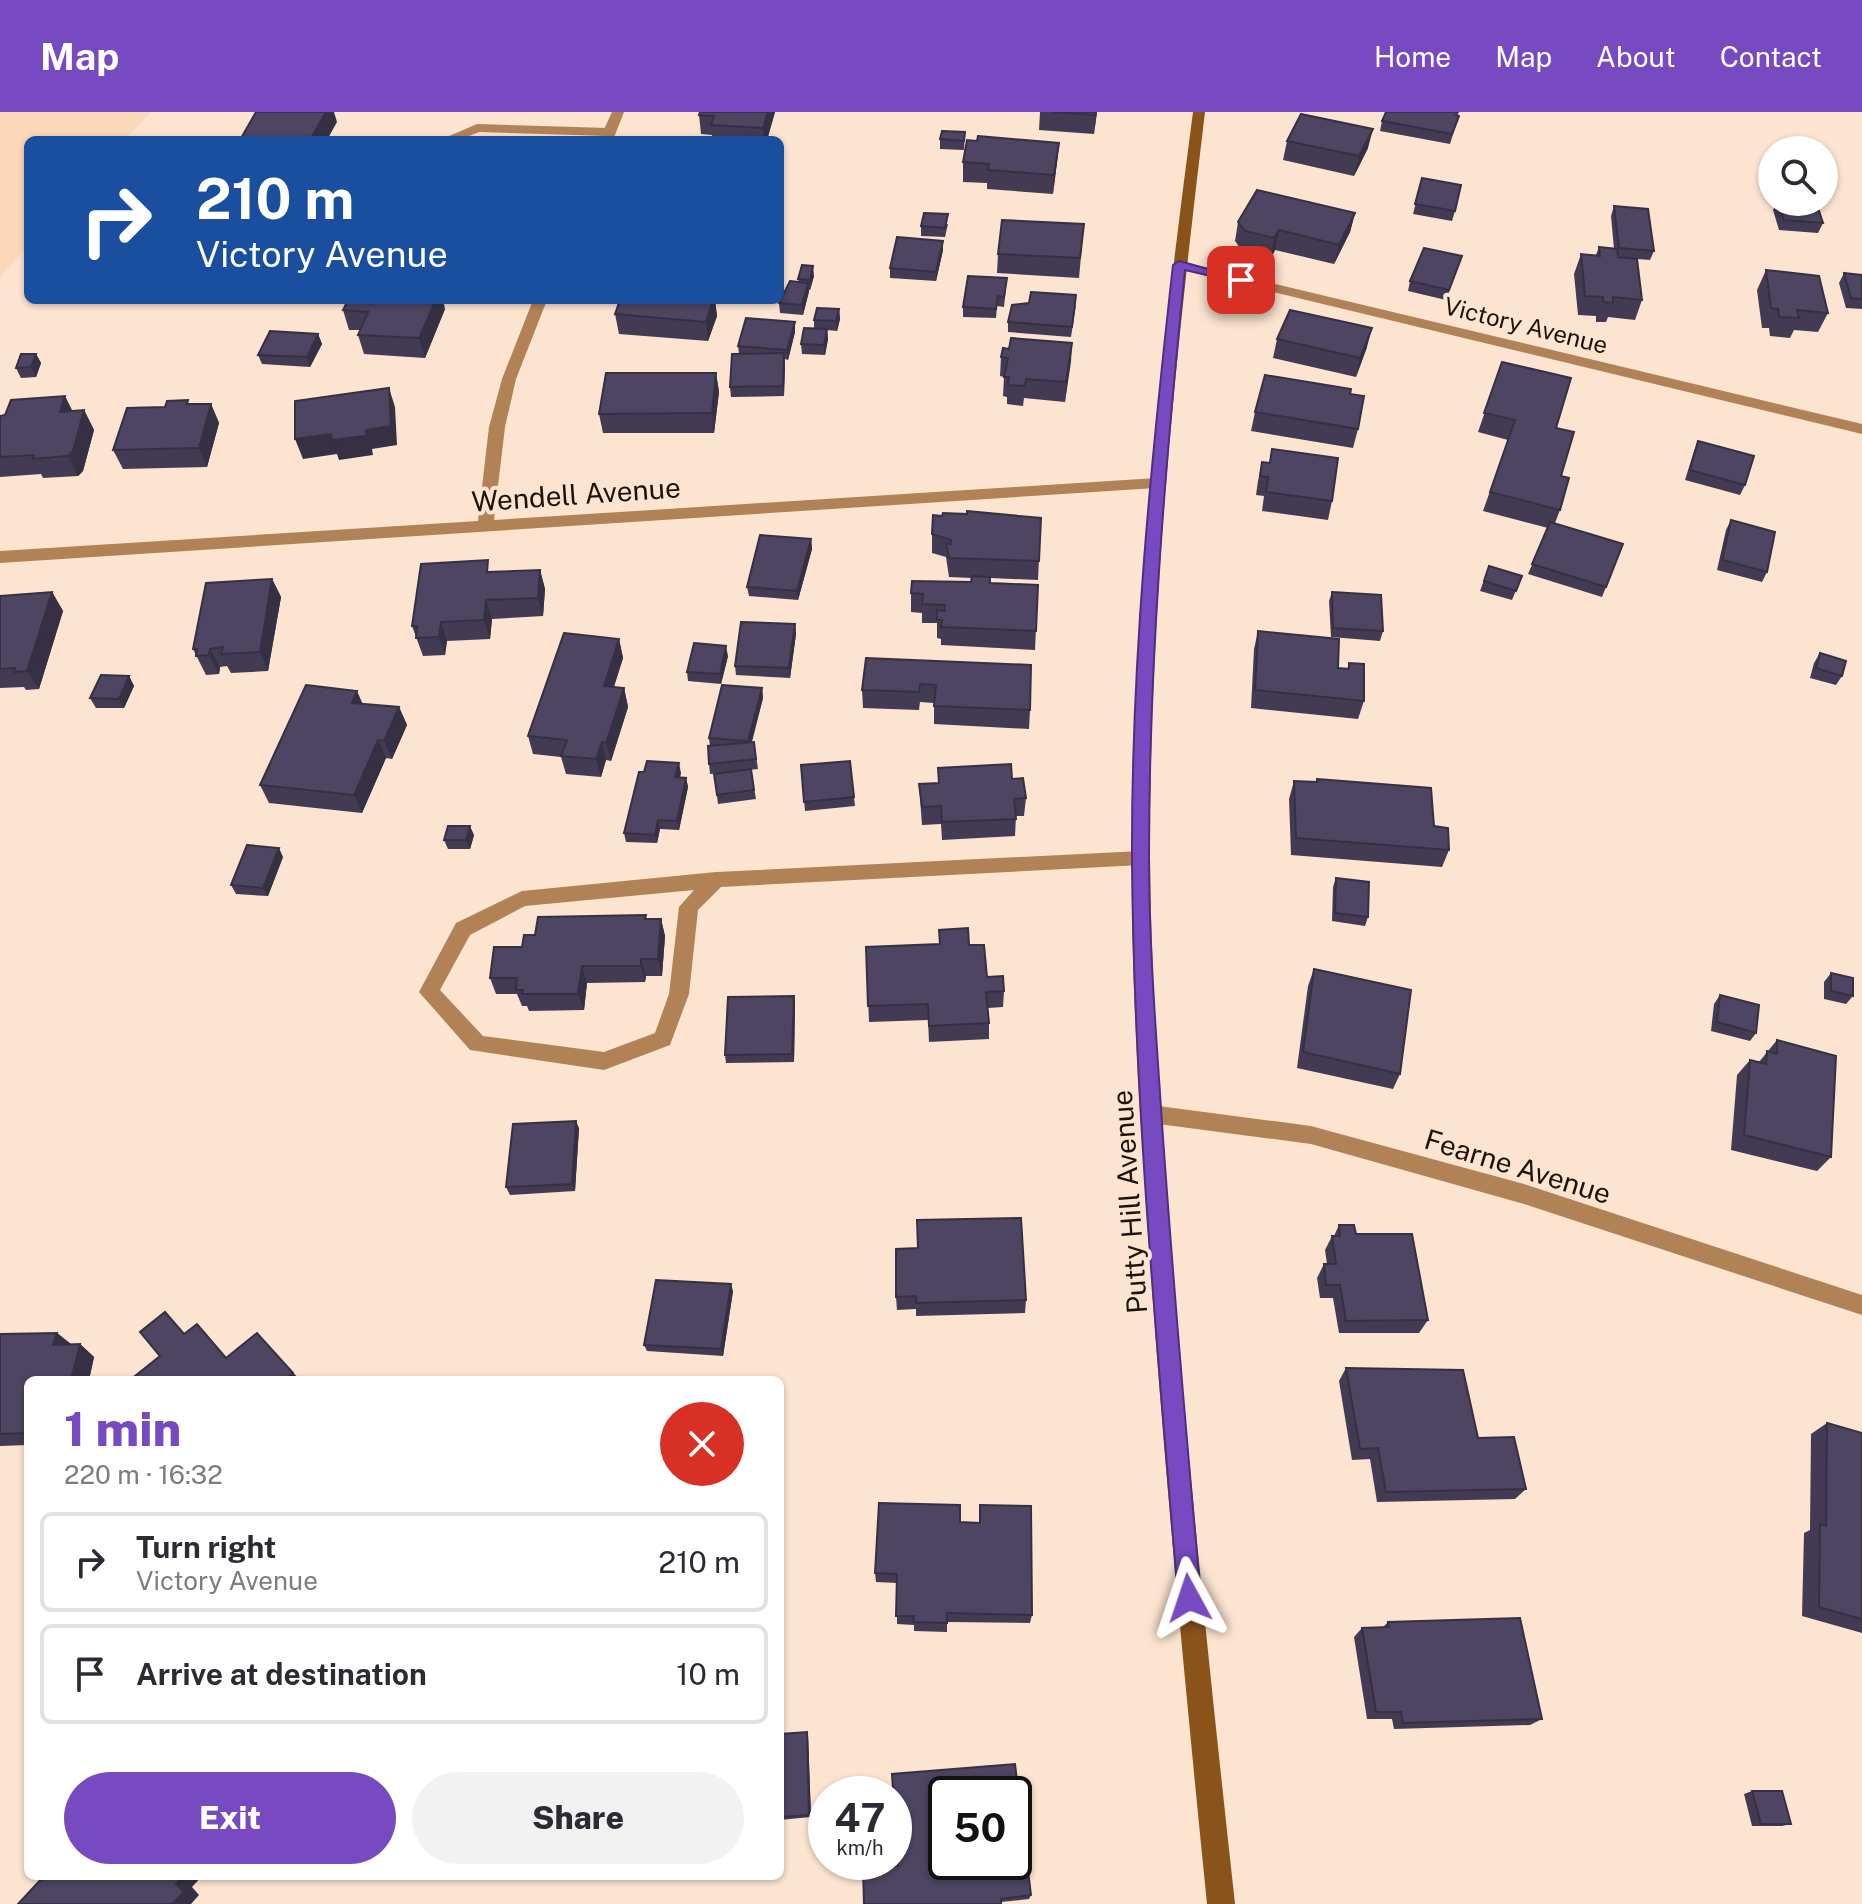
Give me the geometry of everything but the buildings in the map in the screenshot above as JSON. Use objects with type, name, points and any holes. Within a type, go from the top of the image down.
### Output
[{"type":"main road","name":"Putty Hill Avenue","points":[[1199,112],[1156,483],[1146,660],[1141,858],[1151,1114],[1188,1583],[1221,1904]]},
{"type":"street","points":[[457,136],[477,128],[608,136],[618,112]]},
{"type":"street","name":"Victory Avenue","points":[[1179,265],[1862,429]]},
{"type":"street","points":[[485,526],[497,427],[509,379],[538,304]]},
{"type":"street","name":"Wendell Avenue","points":[[0,557],[1156,483]]},
{"type":"street","points":[[716,880],[689,907],[679,994],[663,1039],[604,1061],[477,1044],[429,992],[463,929],[522,899],[716,880],[1141,858]]},
{"type":"street","name":"Fearne Avenue","points":[[1151,1114],[1311,1135],[1524,1194],[1862,1305]]},
{"type":"shaded area","points":[[0,112],[151,112],[129,136],[24,136],[24,250],[0,277]]},
{"type":"route","points":[[1189,1598],[1167,1337],[1145,997],[1141,858],[1146,660],[1156,483],[1179,265],[1241,280]]}]
